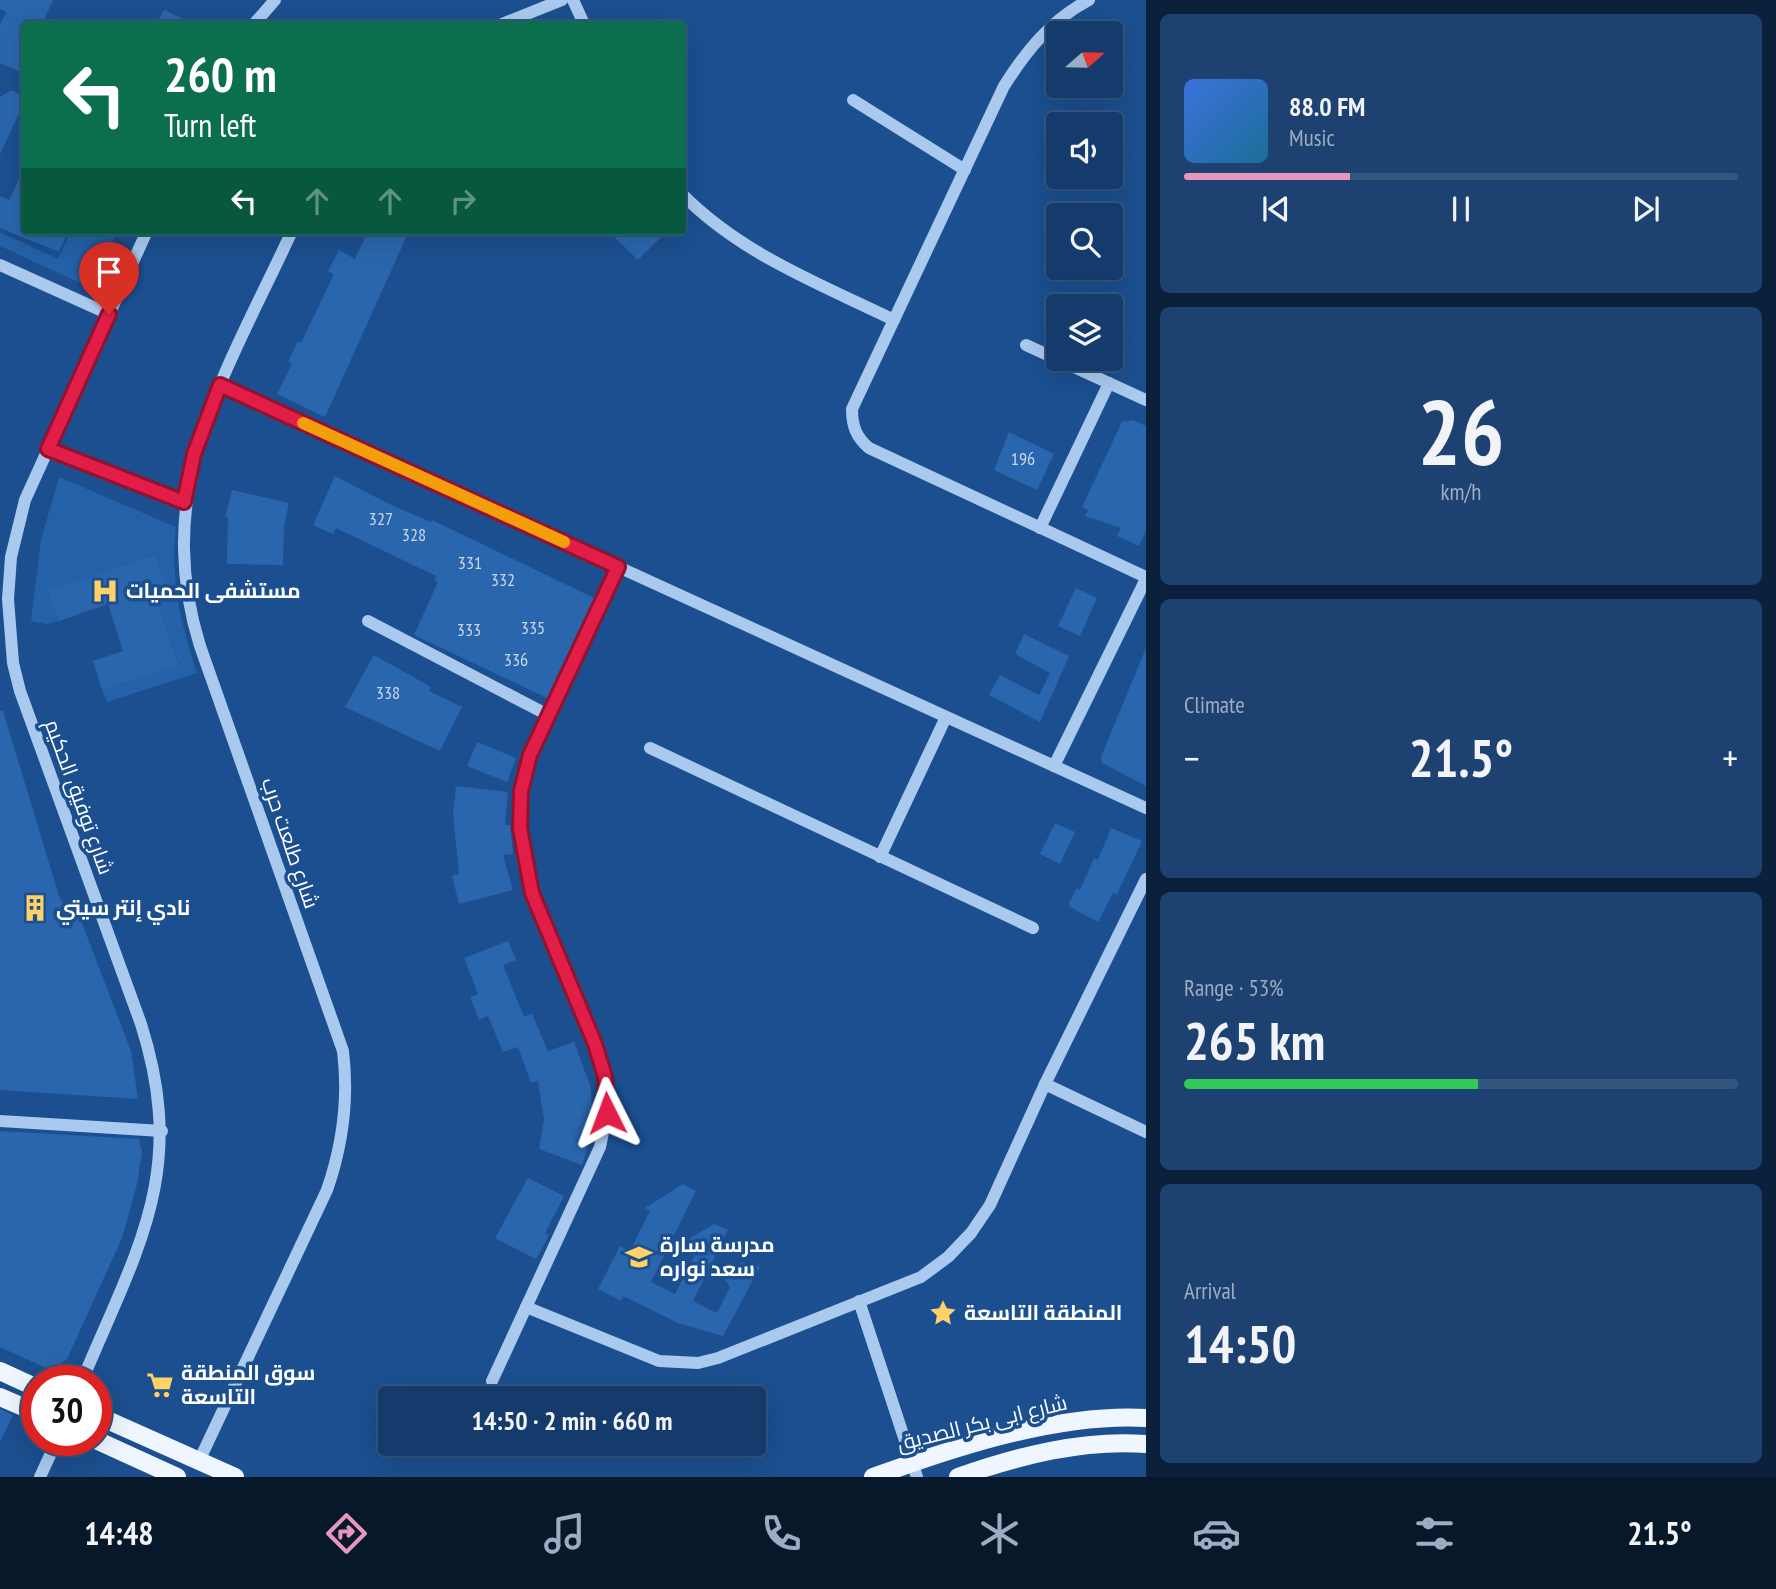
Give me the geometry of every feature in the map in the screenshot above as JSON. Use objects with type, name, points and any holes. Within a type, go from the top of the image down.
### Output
[{"type":"main road","points":[[0,1371],[21,1381]]},
{"type":"main road","points":[[0,1397],[21,1406]]},
{"type":"main road","name":"شارع ابى بكر الصديق","points":[[873,1477],[915,1470],[1022,1432],[1077,1422],[1146,1418]]},
{"type":"main road","points":[[112,1422],[199,1461],[216,1473],[235,1477]]},
{"type":"main road","name":"شارع ابى بكر الصديق","points":[[958,1477],[1032,1454],[1085,1446],[1146,1444]]},
{"type":"main road","points":[[112,1447],[174,1476]]},
{"type":"main road","points":[[174,1476],[171,1462],[178,1452]]},
{"type":"street","points":[[257,21],[275,0]]},
{"type":"street","points":[[510,21],[562,0]]},
{"type":"street","points":[[573,0],[583,21]]},
{"type":"street","points":[[1054,766],[1146,578],[869,448],[861,441],[852,421],[852,409],[1004,86],[1023,56],[1046,30],[1089,0]]},
{"type":"street","points":[[853,100],[965,170]]},
{"type":"street","points":[[686,198],[743,246],[894,320]]},
{"type":"street","name":"شارع توفيق الحكيم","points":[[89,1365],[149,1219],[158,1182],[162,1131],[154,1065],[20,691],[13,663],[8,599],[11,557],[25,500],[144,235]]},
{"type":"street","name":"شارع طلعت حرب","points":[[199,1461],[327,1190],[341,1142],[346,1092],[343,1051],[192,623],[184,575],[184,502],[194,454],[220,385],[290,235]]},
{"type":"street","points":[[0,265],[109,314]]},
{"type":"street","points":[[1026,345],[1146,400]]},
{"type":"street","points":[[1040,528],[1108,383]]},
{"type":"street","points":[[220,385],[1146,808]]},
{"type":"street","points":[[48,449],[184,502]]},
{"type":"street","points":[[492,1381],[600,1147],[607,1113],[605,1077],[595,1044],[532,893],[520,828],[524,779],[530,755],[618,567]]},
{"type":"street","points":[[368,621],[548,715]]},
{"type":"street","points":[[880,857],[946,717]]},
{"type":"street","points":[[650,748],[1032,928]]},
{"type":"street","points":[[526,1307],[659,1361],[679,1364],[718,1358],[921,1277],[948,1257],[971,1233],[990,1205],[1045,1084],[1146,879]]},
{"type":"street","points":[[1045,1084],[1146,1132]]},
{"type":"street","points":[[0,1121],[162,1131]]},
{"type":"street","points":[[859,1301],[915,1470]]},
{"type":"street","points":[[40,1477],[50,1456]]},
{"type":"shaded area","points":[[0,232],[58,259],[69,235],[115,235],[91,288],[0,246]]},
{"type":"shaded area","points":[[59,477],[176,527],[174,564],[178,601],[197,673],[107,702],[102,690],[179,664],[154,591],[165,586],[155,555],[49,590],[59,621],[47,624],[31,621],[41,540]]},
{"type":"building","points":[[0,0],[53,0],[43,21],[21,21],[21,72],[0,63],[0,25],[6,12],[0,9]]},
{"type":"building","points":[[164,10],[188,21],[158,21]]},
{"type":"building","points":[[11,90],[21,95],[21,109],[0,154],[0,97]]},
{"type":"building","points":[[21,174],[21,235],[66,235],[59,252],[0,228],[0,196],[9,200]]},
{"type":"building","points":[[366,235],[407,235],[325,417],[277,394],[292,364],[288,362],[298,341],[301,343],[334,274],[328,271],[339,250],[355,259]]},
{"type":"building","points":[[612,235],[663,235],[638,260]]},
{"type":"building","points":[[1133,420],[1146,426],[1146,531],[1139,546],[1117,536],[1121,528],[1085,516],[1088,510],[1082,507],[1122,422]]},
{"type":"building","points":[[1009,432],[1054,454],[1037,490],[994,470]]},
{"type":"building","points":[[335,476],[387,503],[431,522],[432,520],[594,598],[547,698],[414,635],[438,582],[434,581],[436,576],[336,528],[333,534],[313,525]]},
{"type":"building","points":[[232,490],[289,503],[284,526],[283,565],[227,564],[228,517],[225,517]]},
{"type":"building","points":[[155,555],[166,587],[154,591],[179,665],[102,690],[93,661],[123,651],[108,604],[59,621],[48,590]]},
{"type":"building","points":[[1076,588],[1097,598],[1080,636],[1058,626]]},
{"type":"building","points":[[1024,634],[1069,656],[1040,722],[989,695],[1000,675],[1039,695],[1050,673],[1015,654]]},
{"type":"building","points":[[1146,648],[1146,786],[1102,763],[1101,757]]},
{"type":"building","points":[[374,655],[431,687],[429,691],[462,707],[440,751],[345,707]]},
{"type":"building","name":"نادي إنتر سيتي","points":[[0,711],[3,711],[60,899],[80,918],[131,1051],[138,1099],[0,1090]]},
{"type":"building","points":[[477,742],[516,758],[507,782],[467,766]]},
{"type":"building","points":[[456,786],[508,792],[505,825],[510,825],[513,854],[503,855],[513,890],[459,904],[452,876],[459,874],[453,814]]},
{"type":"building","points":[[1055,823],[1075,832],[1060,864],[1040,854]]},
{"type":"building","points":[[1111,828],[1142,841],[1117,894],[1113,893],[1098,922],[1070,907],[1069,902],[1077,888],[1080,890],[1094,858],[1098,860]]},
{"type":"building","points":[[508,941],[516,960],[503,965],[524,1017],[532,1014],[548,1051],[574,1042],[591,1088],[592,1131],[582,1165],[539,1149],[544,1120],[538,1081],[531,1083],[518,1047],[503,1052],[488,1016],[479,1020],[470,997],[478,994],[464,958]]},
{"type":"building","points":[[0,1131],[139,1139],[142,1152],[137,1184],[122,1238],[67,1359],[59,1365],[39,1365],[0,1347]]},
{"type":"building","points":[[528,1178],[564,1196],[545,1233],[549,1235],[536,1259],[495,1238]]},
{"type":"building","name":"مدرسة سارة سعد نواره","points":[[683,1184],[696,1191],[651,1282],[675,1294],[698,1249],[690,1238],[714,1224],[728,1230],[693,1301],[717,1313],[730,1287],[722,1275],[743,1262],[760,1267],[723,1336],[678,1323],[623,1296],[621,1301],[598,1289],[620,1246],[630,1251],[650,1211],[645,1208]]},
{"type":"building","points":[[0,1409],[13,1415],[0,1442]]},
{"type":"slow traffic","points":[[303,423],[564,542]]},
{"type":"place","name":"مستشفى الحميات","points":[[105,591]]},
{"type":"place","name":"نادي إنتر سيتي","points":[[35,908]]},
{"type":"place","name":"مدرسة سارة سعد نواره","points":[[639,1257]]},
{"type":"place","name":"المنطقة التاسعة","points":[[943,1313]]},
{"type":"place","name":"سوق المنطقة التاسعة","points":[[160,1385]]},
{"type":"route","points":[[109,314],[48,449],[184,502],[201,431],[220,385],[618,567],[530,755],[521,791],[520,828],[532,893],[595,1044],[605,1077],[607,1113]]}]
